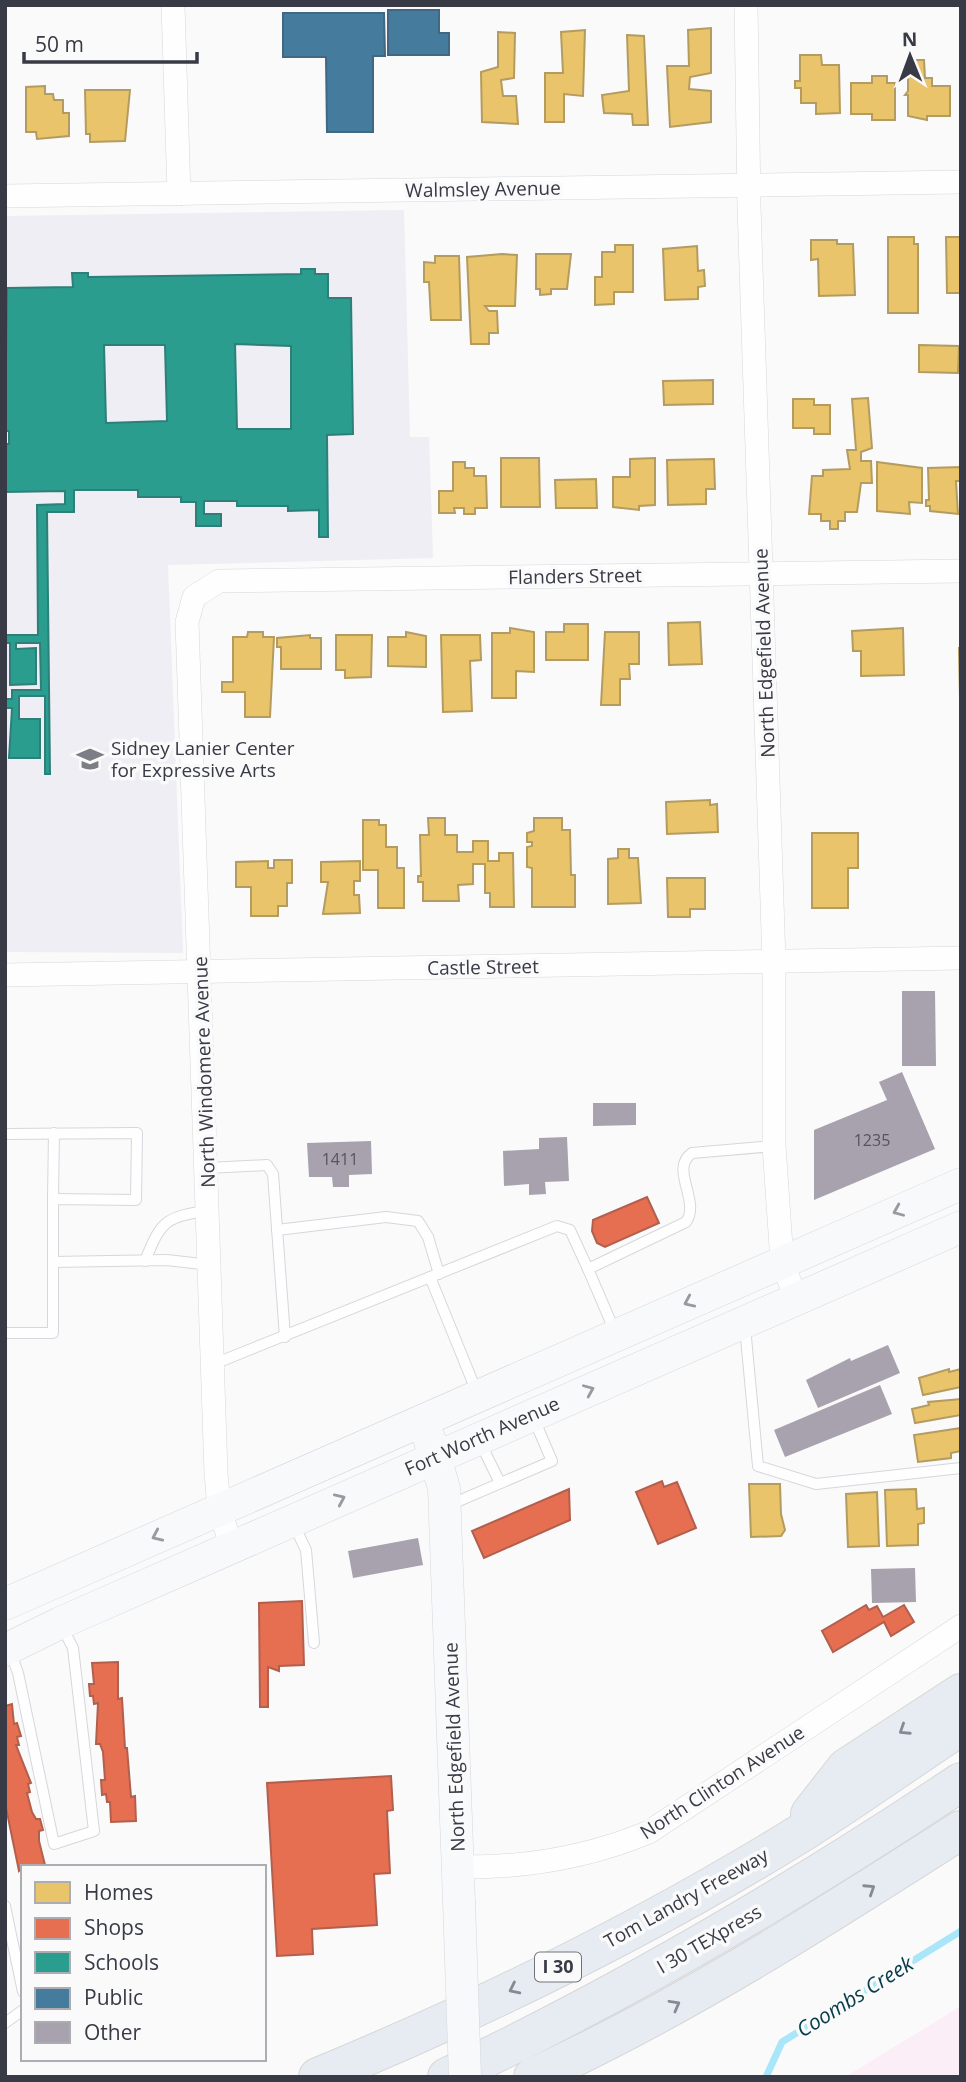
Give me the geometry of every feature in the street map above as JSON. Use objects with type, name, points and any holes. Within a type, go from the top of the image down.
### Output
[{"type":"highway","points":[[789,1840],[846,1768],[961,1693]]},
{"type":"highway","name":"Tom Landry Freeway","points":[[318,2077],[428,2029],[608,1942],[789,1840],[961,1726]]},
{"type":"highway","name":"I 30 TEXpress","points":[[447,2077],[531,2037],[702,1944],[844,1860],[961,1782]]},
{"type":"highway","points":[[533,2077],[616,2039],[749,1964],[961,1830]]},
{"type":"highway","points":[[601,2077],[616,2039]]},
{"type":"main road","name":"Fort Worth Avenue","points":[[5,1604],[961,1184]]},
{"type":"main road","name":"Fort Worth Avenue","points":[[6,1647],[961,1227]]},
{"type":"main road","name":"North Edgefield Avenue","points":[[421,1421],[437,1456],[445,1507],[465,2077]]},
{"type":"street","points":[[173,5],[179,194]]},
{"type":"street","name":"North Edgefield Avenue","points":[[746,5],[749,184],[774,962],[774,1146],[782,1261],[796,1299]]},
{"type":"street","name":"Walmsley Avenue","points":[[5,196],[961,182]]},
{"type":"street","name":"Flanders Street","points":[[194,597],[219,581],[961,571]]},
{"type":"street","name":"North Windomere Avenue","points":[[194,597],[187,622],[219,1508],[232,1547]]},
{"type":"street","name":"Castle Street","points":[[5,975],[961,958]]},
{"type":"street","name":"North Clinton Avenue","points":[[458,1867],[503,1867],[566,1860],[612,1847],[649,1832],[961,1626]]},
{"type":"lane","points":[[5,1133],[137,1133],[136,1200],[54,1199]]},
{"type":"lane","points":[[5,1333],[52,1332],[54,1133]]},
{"type":"lane","points":[[587,1269],[686,1222],[692,1210],[683,1166],[685,1157],[692,1153],[774,1146]]},
{"type":"lane","points":[[208,1168],[267,1166],[273,1174],[285,1337]]},
{"type":"lane","points":[[145,1261],[158,1229],[180,1215],[209,1210]]},
{"type":"lane","points":[[277,1230],[386,1217],[418,1221],[428,1237],[435,1276],[478,1396]]},
{"type":"lane","points":[[214,1364],[557,1226],[570,1230],[616,1334]]},
{"type":"lane","points":[[53,1262],[145,1261],[210,1265]]},
{"type":"lane","points":[[745,1320],[758,1466],[816,1485],[961,1468]]},
{"type":"lane","points":[[445,1507],[552,1461],[531,1415]]},
{"type":"lane","points":[[478,1438],[500,1483]]},
{"type":"lane","points":[[292,1520],[306,1550],[314,1643]]},
{"type":"lane","points":[[6,1647],[18,1673],[54,1844],[94,1831],[73,1648],[60,1623]]},
{"type":"lane","points":[[5,1906],[21,1982]]},
{"type":"lane","points":[[5,2023],[21,2011]]},
{"type":"shaded area","name":"Sidney Lanier Center for Expressive Arts","points":[[404,210],[410,437],[429,437],[433,558],[168,565],[183,953],[5,952],[5,216]]},
{"type":"shaded area","points":[[961,2006],[961,2077],[845,2077]]},
{"type":"building: Homes","points":[[711,28],[711,73],[690,77],[689,89],[711,91],[711,122],[670,127],[667,66],[689,66],[688,30]]},
{"type":"building: Homes","points":[[585,30],[583,96],[564,94],[564,122],[545,122],[545,73],[563,73],[561,32]]},
{"type":"building: Homes","points":[[498,32],[515,33],[514,78],[501,80],[503,96],[516,96],[518,124],[482,122],[481,72],[498,67]]},
{"type":"building: Homes","points":[[627,35],[644,36],[648,125],[633,125],[632,114],[604,113],[602,95],[629,91]]},
{"type":"building: Homes","points":[[800,55],[821,55],[822,65],[839,65],[840,113],[816,114],[816,103],[801,103],[801,88],[795,88],[795,81],[800,81]]},
{"type":"building: Homes","points":[[908,60],[924,60],[925,78],[932,78],[932,86],[950,86],[950,116],[927,116],[927,120],[908,116],[908,95],[905,95],[908,91]]},
{"type":"building: Homes","points":[[872,76],[887,76],[887,83],[895,83],[895,120],[872,120],[872,114],[851,114],[851,83],[872,83]]},
{"type":"building: Homes","points":[[45,86],[45,94],[53,94],[54,100],[63,100],[63,113],[69,113],[69,136],[37,139],[36,132],[26,132],[26,87]]},
{"type":"building: Homes","points":[[85,90],[130,90],[125,141],[90,142],[90,134],[86,134]]},
{"type":"building: Homes","points":[[888,237],[914,237],[914,244],[918,244],[918,313],[888,313]]},
{"type":"building: Homes","points":[[946,237],[961,237],[961,293],[947,293]]},
{"type":"building: Homes","points":[[811,240],[837,240],[837,244],[853,244],[855,295],[819,296],[818,259],[811,260]]},
{"type":"building: Homes","points":[[615,245],[633,245],[633,292],[614,292],[614,304],[595,305],[595,277],[602,277],[602,252],[615,252]]},
{"type":"building: Homes","points":[[697,246],[698,271],[704,270],[705,286],[698,287],[698,299],[665,300],[663,249]]},
{"type":"building: Homes","points":[[536,254],[571,254],[567,289],[551,289],[551,294],[540,295],[540,289],[536,289]]},
{"type":"building: Homes","points":[[517,255],[515,306],[485,306],[489,311],[497,311],[498,333],[489,333],[489,344],[471,344],[467,257]]},
{"type":"building: Homes","points":[[435,256],[459,256],[461,320],[431,320],[429,282],[424,282],[424,262],[435,263]]},
{"type":"building: Homes","points":[[919,345],[959,346],[958,373],[919,372]]},
{"type":"building: Homes","points":[[713,380],[713,404],[664,405],[663,381]]},
{"type":"building: Homes","points":[[868,398],[872,448],[861,452],[861,461],[871,461],[872,483],[861,483],[857,512],[845,512],[845,521],[838,521],[838,529],[830,529],[830,521],[821,521],[821,514],[809,514],[812,476],[823,476],[823,470],[850,469],[847,450],[856,450],[852,399]]},
{"type":"building: Homes","points":[[793,399],[814,399],[814,405],[830,405],[830,434],[814,434],[814,428],[793,428]]},
{"type":"building: Homes","points":[[501,458],[539,458],[540,507],[501,507]]},
{"type":"building: Homes","points":[[655,458],[655,505],[639,506],[639,510],[613,507],[613,477],[630,477],[630,459]]},
{"type":"building: Homes","points":[[714,459],[715,489],[706,489],[706,504],[668,505],[667,460]]},
{"type":"building: Homes","points":[[453,462],[465,462],[465,468],[474,468],[474,476],[486,476],[487,508],[475,508],[475,514],[464,514],[464,508],[454,508],[455,513],[439,513],[439,491],[453,491]]},
{"type":"building: Homes","points":[[877,462],[922,468],[922,503],[909,502],[910,514],[877,511]]},
{"type":"building: Homes","points":[[961,467],[961,481],[956,481],[958,514],[930,511],[930,506],[926,506],[926,500],[929,500],[928,468]]},
{"type":"building: Homes","points":[[596,479],[597,508],[556,508],[555,480]]},
{"type":"building: Homes","points":[[700,622],[702,664],[669,665],[668,623]]},
{"type":"building: Homes","points":[[564,624],[588,624],[588,660],[546,660],[546,632],[564,632]]},
{"type":"building: Homes","points":[[510,628],[534,632],[534,672],[516,671],[516,698],[492,698],[492,633],[510,633]]},
{"type":"building: Homes","points":[[903,628],[904,675],[861,676],[861,651],[853,651],[852,631]]},
{"type":"building: Homes","points":[[248,632],[263,632],[263,637],[274,637],[270,717],[245,717],[245,692],[222,692],[222,682],[233,682],[233,637],[247,637]]},
{"type":"building: Homes","points":[[406,632],[426,636],[426,667],[388,666],[388,637],[406,637]]},
{"type":"building: Homes","points":[[605,632],[639,632],[639,664],[629,664],[630,679],[620,679],[620,705],[601,705]]},
{"type":"building: Homes","points":[[310,635],[310,638],[321,638],[321,669],[281,669],[281,647],[277,647],[277,638]]},
{"type":"building: Homes","points":[[336,635],[372,635],[371,677],[345,678],[345,670],[336,670]]},
{"type":"building: Homes","points":[[441,635],[480,635],[481,660],[470,661],[472,711],[443,712]]},
{"type":"building: Homes","points":[[961,648],[961,697],[960,697]]},
{"type":"building: Homes","points":[[710,800],[710,805],[717,804],[718,832],[667,834],[666,802]]},
{"type":"building: Homes","points":[[428,818],[445,818],[445,835],[457,835],[457,852],[473,852],[473,841],[488,841],[488,861],[499,861],[499,853],[513,853],[514,907],[490,907],[490,893],[485,893],[485,864],[473,864],[473,884],[458,885],[459,901],[423,901],[423,882],[418,882],[418,876],[421,876],[420,835],[429,835]]},
{"type":"building: Homes","points":[[534,818],[562,818],[562,830],[570,830],[575,907],[532,907],[532,868],[527,867],[527,847],[532,846],[532,842],[527,842],[527,833],[534,831]]},
{"type":"building: Homes","points":[[363,820],[379,820],[379,825],[386,825],[386,847],[397,847],[397,868],[404,868],[404,908],[378,908],[378,870],[363,870]]},
{"type":"building: Homes","points":[[812,833],[858,833],[858,868],[848,868],[848,908],[812,908]]},
{"type":"building: Homes","points":[[618,849],[629,849],[629,858],[638,858],[641,903],[608,904],[608,859],[618,858]]},
{"type":"building: Homes","points":[[274,860],[292,860],[292,883],[287,883],[287,906],[278,906],[278,916],[251,916],[251,887],[236,887],[236,862],[268,861],[268,868],[274,868]]},
{"type":"building: Homes","points":[[360,861],[360,881],[354,881],[354,895],[359,895],[360,913],[323,914],[328,882],[321,882],[321,862]]},
{"type":"building: Homes","points":[[667,878],[705,878],[705,909],[690,909],[690,917],[668,917]]},
{"type":"building: Homes","points":[[949,1369],[949,1372],[961,1369],[961,1387],[923,1395],[919,1378]]},
{"type":"building: Homes","points":[[961,1399],[961,1415],[915,1423],[912,1409],[929,1405],[928,1402]]},
{"type":"building: Homes","points":[[961,1428],[961,1451],[951,1453],[951,1458],[918,1462],[914,1435]]},
{"type":"building: Homes","points":[[749,1484],[780,1484],[781,1514],[785,1530],[781,1536],[751,1537]]},
{"type":"building: Homes","points":[[916,1489],[917,1509],[924,1508],[924,1523],[918,1524],[918,1545],[887,1546],[885,1490]]},
{"type":"building: Homes","points":[[877,1492],[879,1546],[848,1547],[846,1494]]},
{"type":"building: Shops","points":[[647,1197],[659,1223],[605,1247],[597,1243],[592,1231],[593,1220]]},
{"type":"building: Shops","points":[[662,1481],[664,1487],[677,1482],[696,1528],[658,1544],[636,1492]]},
{"type":"building: Shops","points":[[569,1489],[570,1520],[484,1558],[472,1531]]},
{"type":"building: Shops","points":[[302,1601],[304,1665],[279,1666],[279,1671],[268,1667],[268,1707],[260,1707],[259,1603]]},
{"type":"building: Shops","points":[[866,1605],[869,1610],[877,1606],[883,1617],[904,1605],[914,1622],[891,1636],[884,1622],[833,1652],[822,1631]]},
{"type":"building: Shops","points":[[118,1662],[118,1699],[122,1698],[125,1748],[131,1797],[135,1796],[136,1821],[111,1822],[110,1802],[107,1802],[106,1794],[102,1795],[101,1780],[105,1780],[103,1752],[100,1744],[96,1744],[98,1703],[94,1704],[93,1696],[90,1696],[89,1684],[94,1684],[92,1663]]},
{"type":"building: Shops","points":[[12,1704],[14,1724],[17,1723],[21,1736],[17,1737],[19,1745],[16,1745],[31,1783],[28,1784],[30,1792],[27,1793],[32,1812],[36,1819],[40,1819],[43,1830],[39,1831],[39,1841],[45,1865],[21,1865],[19,1871],[5,1803],[5,1706]]},
{"type":"building: Shops","points":[[391,1776],[393,1810],[387,1811],[390,1873],[374,1874],[377,1925],[312,1929],[313,1954],[277,1956],[267,1783]]},
{"type":"building: Schools","points":[[301,269],[315,269],[315,274],[328,274],[328,298],[351,298],[353,434],[327,435],[328,537],[319,537],[319,510],[288,511],[288,506],[237,506],[237,501],[204,501],[204,514],[221,514],[221,526],[196,526],[196,502],[181,502],[181,497],[138,497],[138,490],[74,490],[74,512],[47,512],[50,774],[45,774],[45,696],[19,696],[19,719],[40,719],[40,758],[9,758],[12,708],[5,708],[5,699],[12,699],[12,690],[41,690],[40,643],[16,643],[16,649],[36,648],[36,684],[10,685],[10,643],[5,643],[5,635],[38,635],[37,505],[65,504],[65,491],[5,492],[5,444],[9,444],[9,431],[5,431],[7,288],[73,287],[72,273],[88,273],[88,277],[301,274]],"holes":[[[235,344],[291,346],[291,429],[237,429]],[[104,345],[165,345],[167,421],[106,423]]]},
{"type":"building: Public","points":[[388,10],[439,10],[439,33],[449,33],[449,55],[388,55]]},
{"type":"building: Public","points":[[283,13],[384,13],[385,56],[373,56],[373,132],[327,132],[326,57],[283,57]]},
{"type":"building: Other","points":[[902,991],[935,991],[936,1066],[902,1066]]},
{"type":"building: Other","points":[[902,1072],[935,1149],[814,1200],[814,1130],[887,1100],[879,1082]]},
{"type":"building: Other","points":[[593,1103],[636,1103],[636,1125],[593,1126]]},
{"type":"building: Other","points":[[567,1137],[569,1181],[545,1182],[546,1194],[529,1195],[529,1184],[504,1186],[503,1151],[539,1149],[539,1138]]},
{"type":"building: Other","points":[[371,1141],[372,1174],[349,1175],[349,1187],[333,1187],[332,1177],[309,1177],[307,1143]]},
{"type":"building: Other","points":[[888,1345],[900,1373],[818,1408],[806,1380],[850,1358],[851,1361]]},
{"type":"building: Other","points":[[880,1385],[892,1414],[785,1457],[774,1430]]},
{"type":"building: Other","points":[[418,1538],[423,1565],[353,1578],[348,1551]]},
{"type":"building: Other","points":[[915,1568],[916,1602],[872,1603],[871,1569]]},
{"type":"waterway","name":"Coombs Creek","points":[[766,2077],[782,2042],[961,1931]]},
{"type":"place","name":"Sidney Lanier Center for Expressive Arts","points":[[90,759]]}]
